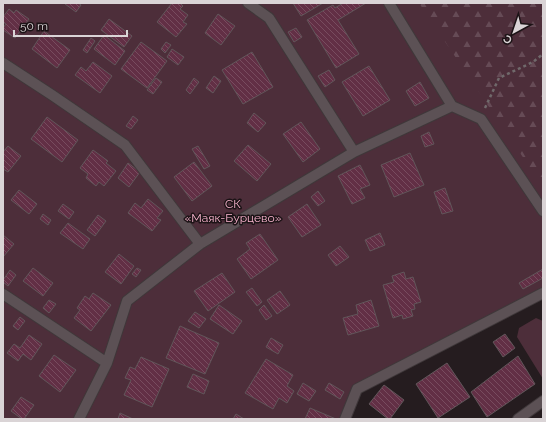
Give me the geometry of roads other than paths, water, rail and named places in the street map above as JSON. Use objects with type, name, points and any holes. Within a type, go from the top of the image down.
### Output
[{"type":"street","points":[[248,3],[269,18],[354,152]]},
{"type":"street","points":[[389,3],[452,106],[481,119],[543,211]]},
{"type":"street","points":[[3,63],[125,145],[200,244]]},
{"type":"street","points":[[79,419],[107,363],[127,301],[200,244],[354,152],[452,106]]},
{"type":"street","points":[[345,419],[357,389],[543,293]]},
{"type":"street","points":[[3,294],[107,363]]},
{"type":"street","points":[[518,419],[543,401]]},
{"type":"park label","name":"СК «Маяк-Бурцево»","points":[[233,211]]}]
